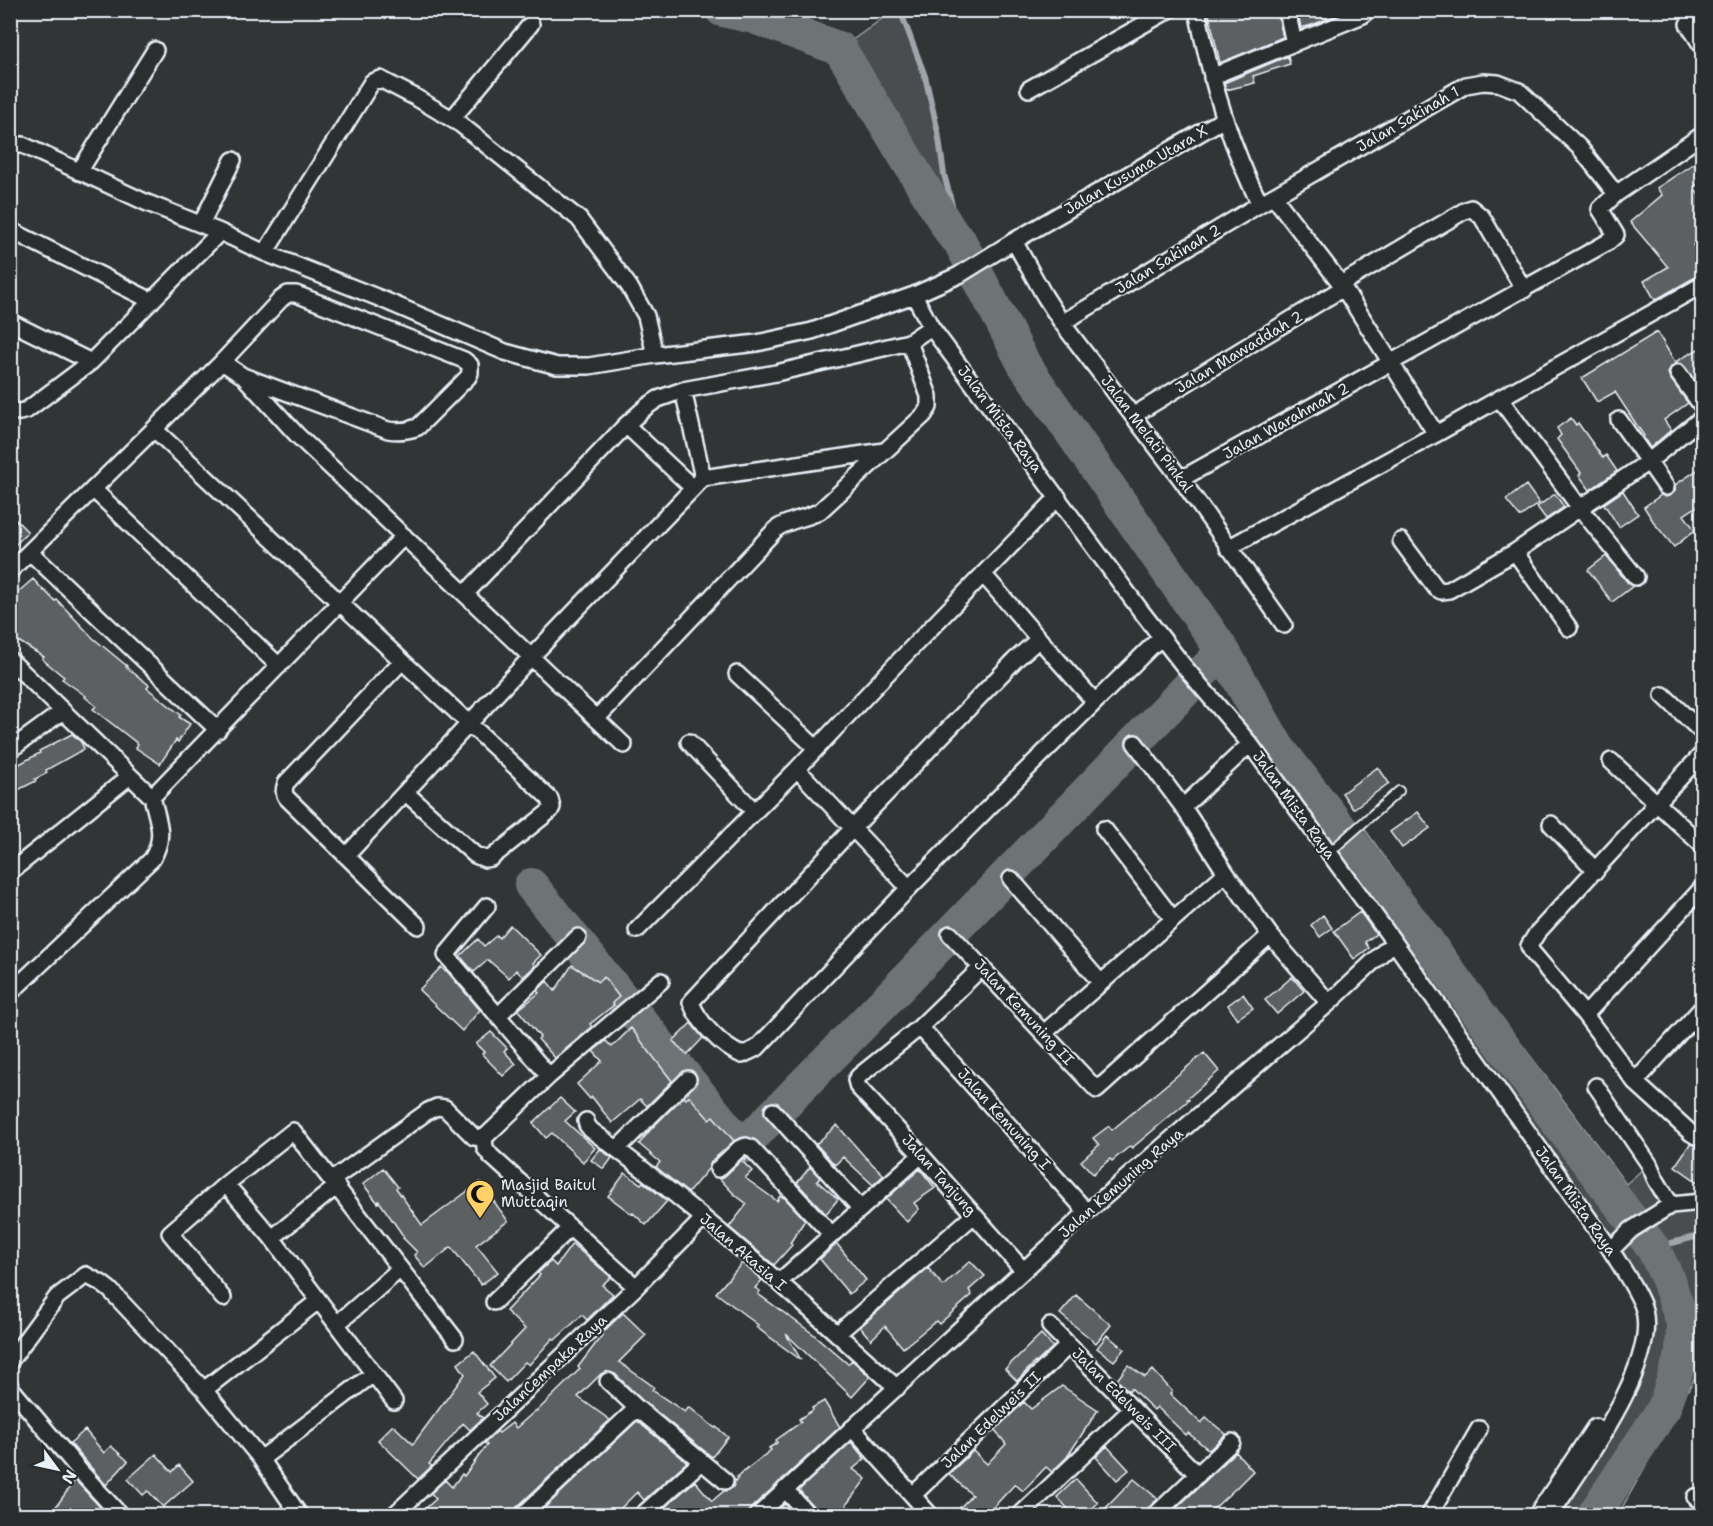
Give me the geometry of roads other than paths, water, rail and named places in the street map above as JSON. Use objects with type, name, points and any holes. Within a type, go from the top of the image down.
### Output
[{"type":"street","points":[[1029,89],[1169,10]]},
{"type":"street","name":"Jalan Kusuma Utara X","points":[[10,145],[23,145],[145,202],[505,352],[557,366],[590,366],[655,355],[757,343],[812,331],[914,295],[959,275],[1224,119],[1197,10]]},
{"type":"street","points":[[1287,10],[1294,44]]},
{"type":"street","points":[[1212,78],[1363,15],[1366,10]]},
{"type":"street","points":[[1702,14],[1688,24],[1702,46]]},
{"type":"street","points":[[452,119],[531,24]]},
{"type":"street","points":[[79,172],[155,50]]},
{"type":"street","points":[[265,253],[372,82],[380,79],[460,124],[579,219],[629,286],[646,316],[655,355]]},
{"type":"street","name":"Jalan Sakinah 1","points":[[1274,197],[1466,86],[1483,82],[1498,83],[1518,91],[1580,148],[1616,194]]},
{"type":"street","points":[[1224,119],[1260,204]]},
{"type":"street","points":[[1616,194],[1702,135]]},
{"type":"street","points":[[201,224],[233,160]]},
{"type":"street","name":"Jalan Warahmah 2","points":[[1181,479],[1608,242],[1616,235],[1600,209],[1616,194]]},
{"type":"street","points":[[1274,197],[1342,286],[1436,434]]},
{"type":"street","name":"Jalan Sakinah 2","points":[[1062,323],[1274,197]]},
{"type":"street","name":"Jalan Mawaddah 2","points":[[1134,416],[1471,208],[1482,217],[1524,290]]},
{"type":"street","points":[[10,230],[152,301]]},
{"type":"street","points":[[10,411],[27,410],[92,362],[220,232]]},
{"type":"street","name":"Jalan Melati Pinkal","points":[[1014,241],[1062,323],[1181,479],[1284,625]]},
{"type":"street","points":[[1228,548],[1702,285]]},
{"type":"street","points":[[10,571],[288,294],[296,294],[465,360],[470,365],[470,373],[418,427],[398,432],[243,376],[222,362]]},
{"type":"street","name":"Jalan Mista Raya","points":[[914,295],[931,327],[1161,637],[1250,744],[1330,853],[1611,1250],[1632,1286],[1644,1310],[1645,1332],[1641,1358],[1608,1426],[1550,1515]]},
{"type":"street","points":[[10,322],[92,362]]},
{"type":"street","points":[[465,594],[626,425],[646,406],[658,399],[683,390],[776,373],[909,342],[931,327]]},
{"type":"street","points":[[596,719],[776,529],[820,511],[924,415],[929,407],[929,396],[909,342]]},
{"type":"street","points":[[1678,373],[1702,406]]},
{"type":"street","points":[[243,376],[298,436],[624,745]]},
{"type":"street","points":[[683,390],[698,483]]},
{"type":"street","points":[[1500,399],[1580,508],[1636,577]]},
{"type":"street","points":[[1401,541],[1436,588],[1445,592],[1515,552],[1648,462],[1702,418]]},
{"type":"street","points":[[1619,420],[1666,487]]},
{"type":"street","points":[[626,425],[698,483]]},
{"type":"street","points":[[154,429],[470,723],[552,803],[550,811],[492,858],[485,859],[475,855],[406,793]]},
{"type":"street","points":[[346,856],[531,657],[698,483],[884,451]]},
{"type":"street","points":[[93,489],[279,666]]},
{"type":"street","points":[[638,930],[797,769],[1058,497]]},
{"type":"street","points":[[152,797],[404,537]]},
{"type":"street","points":[[30,552],[218,730]]},
{"type":"street","points":[[1515,552],[1569,628]]},
{"type":"street","points":[[982,574],[1095,702]]},
{"type":"street","points":[[1039,639],[1015,660],[853,828],[691,1002],[694,1011],[705,1025],[730,1051],[742,1055],[756,1048],[909,888],[1161,637]]},
{"type":"street","points":[[10,660],[152,797],[161,834],[159,848],[152,859],[10,993]]},
{"type":"street","points":[[402,661],[286,783],[284,794],[418,926]]},
{"type":"street","points":[[737,674],[816,748]]},
{"type":"street","points":[[1663,695],[1702,732]]},
{"type":"street","points":[[10,750],[63,711]]},
{"type":"street","points":[[689,742],[754,811]]},
{"type":"street","points":[[1135,743],[1183,807],[1270,935],[1329,1003]]},
{"type":"street","points":[[1183,807],[1250,744]]},
{"type":"street","points":[[1702,754],[1538,933],[1529,946],[1635,1082],[1691,1133],[1702,1136]]},
{"type":"street","points":[[1611,761],[1702,844]]},
{"type":"street","points":[[797,769],[909,888]]},
{"type":"street","points":[[13,864],[130,776]]},
{"type":"street","points":[[1551,824],[1596,871]]},
{"type":"street","points":[[1104,829],[1173,919]]},
{"type":"street","points":[[1044,1033],[1226,873]]},
{"type":"street","points":[[1011,879],[1101,983]]},
{"type":"street","points":[[1585,1016],[1702,888]]},
{"type":"street","points":[[487,906],[446,955],[549,1076]]},
{"type":"street","name":"Jalan Kemuning II","points":[[950,934],[1097,1090],[1270,935]]},
{"type":"street","points":[[498,1016],[578,938]]},
{"type":"street","name":"Jalan Kemuning Raya","points":[[757,1515],[1087,1212],[1329,1003],[1394,942]]},
{"type":"street","points":[[920,1027],[982,967]]},
{"type":"street","points":[[272,1238],[335,1183],[428,1111],[437,1107],[446,1108],[474,1137],[484,1138],[549,1076],[661,981]]},
{"type":"street","points":[[1635,1082],[1702,1008]]},
{"type":"street","name":"Jalan Tanjung","points":[[920,1027],[859,1076],[856,1080],[858,1087],[1023,1270]]},
{"type":"street","name":"Jalan Kemuning I","points":[[920,1027],[1087,1212]]},
{"type":"street","points":[[617,1149],[688,1079]]},
{"type":"street","points":[[1596,1086],[1649,1164],[1671,1205]]},
{"type":"street","points":[[773,1111],[861,1209]]},
{"type":"street","name":"Jalan Akasia I","points":[[586,1121],[591,1130],[704,1218],[897,1388]]},
{"type":"street","points":[[223,1298],[170,1233],[292,1131],[455,1339]]},
{"type":"street","points":[[484,1138],[485,1148],[491,1156],[636,1287]]},
{"type":"street","points":[[718,1169],[740,1148],[746,1146],[751,1148],[832,1235]]},
{"type":"street","points":[[779,1282],[921,1155]]},
{"type":"street","points":[[226,1184],[272,1238],[394,1401]]},
{"type":"street","points":[[1611,1250],[1631,1230],[1671,1205],[1702,1202]]},
{"type":"street","points":[[837,1334],[974,1215]]},
{"type":"street","name":"JalanCempaka Raya","points":[[403,1512],[636,1287],[704,1218]]},
{"type":"street","points":[[494,1302],[570,1228]]},
{"type":"street","points":[[337,1324],[400,1269]]},
{"type":"street","points":[[10,1361],[57,1297],[86,1275],[110,1290],[204,1390],[261,1458],[300,1515]]},
{"type":"street","points":[[204,1390],[318,1301]]},
{"type":"street","name":"Jalan Edelweis III","points":[[1050,1326],[1198,1475]]},
{"type":"street","name":"Jalan Edelweis II","points":[[913,1495],[1069,1345]]},
{"type":"street","points":[[261,1458],[373,1374]]},
{"type":"street","points":[[608,1381],[725,1481]]},
{"type":"street","points":[[10,1387],[80,1471],[121,1515]]},
{"type":"street","points":[[522,1515],[637,1408]]},
{"type":"street","points":[[1019,1515],[1132,1409]]},
{"type":"street","points":[[1536,1515],[1595,1427]]},
{"type":"street","points":[[852,1428],[931,1515]]},
{"type":"street","points":[[1429,1515],[1479,1429]]},
{"type":"street","points":[[1154,1515],[1232,1442]]},
{"type":"street","points":[[641,1515],[701,1461]]},
{"type":"street","points":[[785,1489],[809,1515]]},
{"type":"lane","points":[[1330,853],[1399,791]]},
{"type":"waterway","points":[[722,10],[754,17],[803,33],[840,49],[952,234],[959,240],[925,76],[900,10]]},
{"type":"waterway","points":[[531,885],[742,1147],[1223,651],[1024,364],[959,240],[952,234],[840,49],[754,17],[722,10]]},
{"type":"waterway","points":[[1210,633],[1223,651],[1277,746],[1424,937],[1561,1127],[1653,1248],[1667,1277],[1683,1323],[1682,1354],[1664,1408],[1593,1516]]},
{"type":"waterway","points":[[1653,1248],[1702,1235]]},
{"type":"place","name":"Masjid Baitul Muttaqin","points":[[480,1220]]}]
